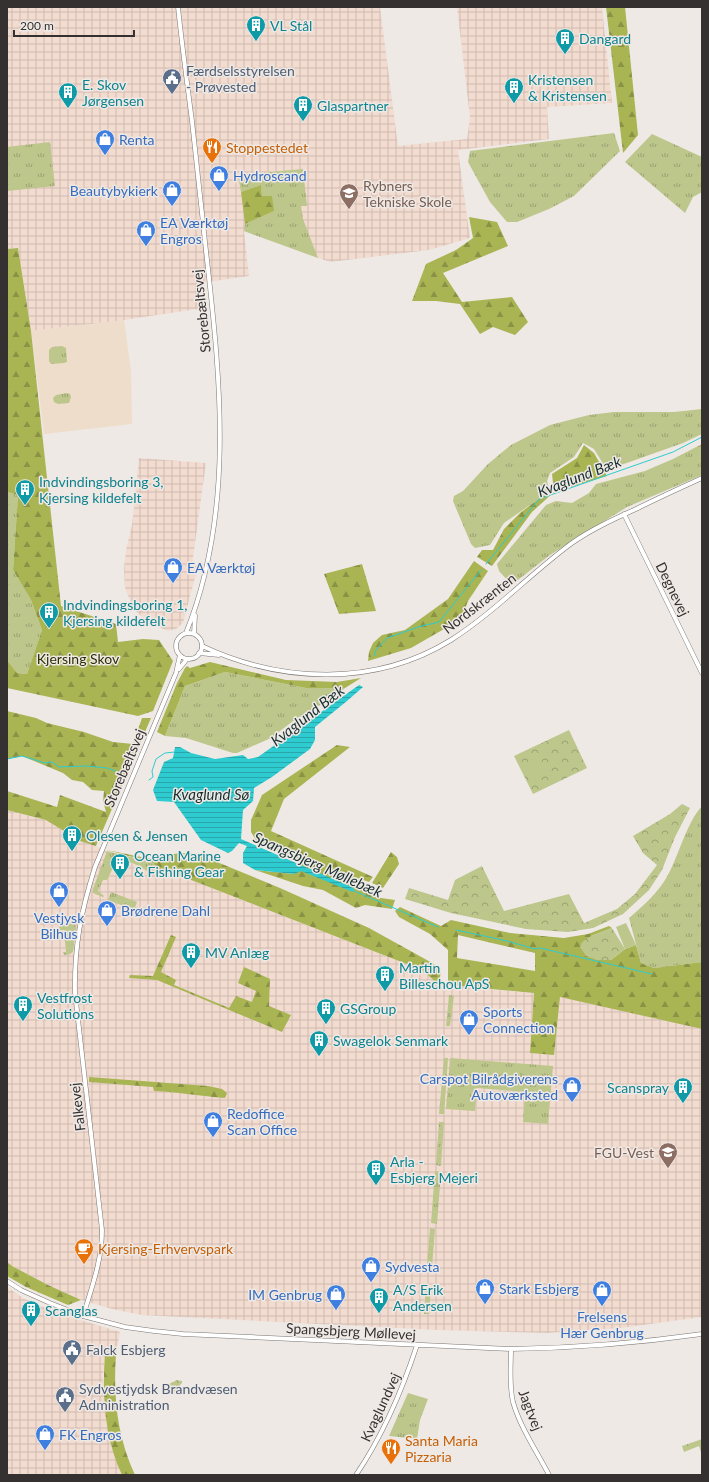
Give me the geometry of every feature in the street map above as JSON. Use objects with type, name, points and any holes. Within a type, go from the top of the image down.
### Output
[{"type":"street","name":"Storebæltsvej","points":[[178,7],[215,336],[220,413],[219,479],[215,515],[208,558],[195,612],[186,633]]},
{"type":"street","name":"Nordskrænten","points":[[199,653],[224,656],[277,670],[324,675],[367,672],[411,659],[441,646],[462,632],[573,543],[593,530],[702,478]]},
{"type":"street","name":"Degnevej","points":[[624,514],[702,673]]},
{"type":"street","name":"Storebæltsvej","points":[[194,634],[195,612]]},
{"type":"street","points":[[186,633],[194,634],[200,639],[202,646],[199,653],[194,658],[187,659],[180,655],[176,648],[176,644],[180,636],[186,633]]},
{"type":"street","name":"Nordskrænten","points":[[202,646],[224,656]]},
{"type":"street","name":"Storebæltsvej","points":[[86,895],[95,867],[176,673],[180,655]]},
{"type":"street","name":"Storebæltsvej","points":[[176,673],[187,659]]},
{"type":"street","name":"Falkevej","points":[[83,1316],[98,1269],[102,1243],[100,1208],[75,993],[75,956],[86,895]]},
{"type":"street","name":"Spangsbjerg Møllevej","points":[[7,1280],[21,1290],[44,1301],[83,1316],[125,1327],[154,1331],[511,1349],[621,1344],[656,1341],[702,1334]]},
{"type":"street","name":"Kvaglundvej","points":[[356,1475],[370,1455],[383,1430],[408,1372],[416,1345]]},
{"type":"street","name":"Jagtvej","points":[[511,1349],[510,1386],[513,1402],[528,1436],[549,1475]]},
{"type":"shaded area","points":[[7,7],[380,7],[398,146],[467,139],[470,118],[457,7],[602,7],[612,103],[547,107],[549,139],[458,150],[470,238],[429,250],[330,262],[244,231],[249,276],[201,283],[204,308],[124,320],[31,331],[18,248],[7,249]]},
{"type":"shaded area","points":[[124,320],[131,371],[132,424],[44,434],[31,331]]},
{"type":"shaded area","points":[[139,458],[206,463],[192,565],[198,566],[183,623],[176,629],[168,631],[150,623],[134,610],[125,588],[124,569],[126,550],[132,525]]},
{"type":"shaded area","points":[[7,810],[46,820],[155,874],[163,869],[422,970],[439,985],[534,993],[530,1053],[554,1055],[560,996],[702,1029],[702,1317],[621,1328],[547,1333],[438,1330],[141,1315],[112,1309],[81,1300],[12,1266],[7,1262]]},
{"type":"shaded area","points":[[7,1287],[23,1298],[43,1307],[120,1332],[116,1354],[105,1353],[103,1377],[107,1424],[122,1475],[7,1475]]},
{"type":"green space","points":[[606,7],[625,7],[638,135],[623,153]]},
{"type":"green space","points":[[614,133],[620,151],[574,196],[549,209],[517,222],[507,222],[490,202],[468,162],[470,151]]},
{"type":"green space","points":[[652,134],[702,157],[702,192],[693,197],[685,213],[625,162]]},
{"type":"green space","points":[[50,142],[55,186],[7,191],[7,147]]},
{"type":"green space","points":[[303,169],[307,206],[301,206],[303,219],[318,258],[244,231],[245,224],[274,211],[262,196],[261,185],[241,192],[238,175]]},
{"type":"green space","points":[[261,185],[262,196],[272,196],[274,211],[245,224],[241,192]]},
{"type":"green space","points":[[469,217],[497,222],[508,246],[443,273],[462,302],[512,297],[528,322],[515,335],[493,327],[480,334],[460,304],[436,301],[412,301],[426,264],[456,250],[473,238]]},
{"type":"green space","name":"Kjersing Skov","points":[[18,248],[31,331],[61,606],[116,624],[118,642],[143,639],[159,640],[173,661],[153,711],[138,716],[7,688],[7,660],[17,673],[27,674],[42,630],[31,600],[13,570],[18,495],[7,492],[7,249]]},
{"type":"green space","points":[[62,346],[66,348],[67,362],[51,364],[49,361],[49,350],[52,347]]},
{"type":"green space","points":[[67,393],[70,394],[71,397],[69,403],[58,404],[54,402],[53,398],[56,395]]},
{"type":"green space","points":[[702,409],[702,434],[683,443],[607,470],[594,449],[583,443],[574,457],[550,473],[547,481],[550,491],[504,523],[490,545],[475,548],[471,544],[453,501],[454,496],[463,491],[488,464],[511,445],[550,425],[589,415],[614,412],[674,412]]},
{"type":"green space","points":[[702,444],[702,475],[627,507],[550,555],[514,583],[510,583],[499,571],[497,564],[546,505],[556,501],[572,503],[589,493],[596,484],[645,471]]},
{"type":"green space","points":[[584,445],[594,453],[607,476],[554,492],[552,474],[577,458]]},
{"type":"green space","points":[[7,492],[18,495],[13,570],[31,600],[42,630],[27,674],[17,673],[7,660]]},
{"type":"green space","points":[[554,492],[532,512],[492,566],[477,557],[482,550],[493,550],[504,529],[520,513],[541,497]]},
{"type":"green space","points":[[474,561],[488,571],[468,601],[463,614],[451,625],[411,648],[368,661],[369,652],[373,643],[382,635],[405,630],[448,599]]},
{"type":"green space","points":[[362,564],[376,611],[339,614],[324,574]]},
{"type":"green space","points":[[210,662],[286,680],[337,682],[361,678],[345,688],[306,688],[225,672],[185,686],[165,736],[157,732],[177,683],[185,668],[187,666],[190,668]]},
{"type":"green space","points":[[225,672],[306,688],[345,688],[322,704],[297,718],[271,738],[237,753],[186,738],[165,736],[185,686]]},
{"type":"green space","points":[[7,711],[84,732],[113,742],[133,744],[142,718],[151,718],[96,846],[80,841],[46,820],[7,810],[7,791],[57,807],[60,795],[106,812],[103,801],[104,791],[92,790],[83,782],[72,780],[63,773],[22,756],[7,759]]},
{"type":"green space","points":[[569,730],[587,768],[533,794],[514,756]]},
{"type":"green space","points":[[337,745],[350,747],[284,799],[271,831],[373,877],[369,882],[349,875],[358,880],[363,891],[374,897],[395,900],[392,909],[365,905],[356,908],[323,890],[303,886],[255,870],[294,874],[300,864],[321,864],[291,857],[257,842],[251,832],[251,820],[262,795]]},
{"type":"green space","points":[[535,758],[544,776],[534,781],[525,763]]},
{"type":"green space","points":[[682,804],[690,808],[675,837],[662,870],[649,890],[623,914],[593,928],[568,932],[526,929],[451,913],[405,899],[409,888],[448,900],[455,880],[482,866],[504,911],[569,894],[584,923],[617,909],[635,894],[657,865],[643,853],[633,836],[670,814]]},
{"type":"green space","points":[[702,806],[702,962],[654,968],[641,963],[629,918],[660,887],[668,875],[691,822]]},
{"type":"green space","points":[[107,850],[146,858],[155,858],[179,853],[195,853],[280,888],[369,928],[434,964],[441,970],[439,985],[422,970],[163,869],[155,874],[154,863]]},
{"type":"green space","points":[[107,851],[154,863],[154,875],[139,866],[118,857],[107,880],[103,880],[98,891],[104,896],[103,897],[93,893],[93,889]]},
{"type":"green space","points":[[391,852],[397,857],[399,864],[383,888],[372,883]]},
{"type":"green space","points":[[111,892],[137,902],[134,910],[108,900]]},
{"type":"green space","points":[[400,907],[441,926],[451,920],[510,933],[564,938],[588,934],[609,926],[612,928],[591,936],[597,960],[611,960],[625,949],[636,945],[641,963],[654,968],[702,962],[702,1029],[560,997],[554,1055],[530,1053],[534,993],[448,985],[448,950],[430,934],[399,917],[395,911]],"holes":[[[458,935],[535,953],[535,971],[457,958]]]},
{"type":"green space","points":[[626,923],[636,945],[625,949],[616,927]]},
{"type":"green space","points":[[74,924],[76,927],[73,952],[64,955],[63,952],[66,952],[64,930],[60,930],[59,927],[61,925]]},
{"type":"green space","points":[[612,928],[625,949],[611,960],[597,960],[586,956],[580,947],[582,942],[591,936]]},
{"type":"green space","points":[[171,935],[176,937],[161,972],[176,980],[174,985],[229,1008],[236,996],[252,1002],[256,991],[238,983],[244,967],[270,979],[269,1006],[291,1015],[282,1032],[157,980],[129,978],[130,975],[153,976]]},
{"type":"green space","points":[[449,995],[454,996],[450,1026],[446,1026]]},
{"type":"green space","points":[[444,1058],[448,1058],[444,1114],[439,1114]]},
{"type":"green space","points":[[450,1058],[553,1066],[548,1124],[523,1122],[525,1092],[477,1088],[475,1111],[446,1109]]},
{"type":"green space","points":[[89,1077],[208,1086],[222,1089],[227,1093],[225,1098],[154,1091],[153,1087],[89,1082]]},
{"type":"green space","points":[[439,1122],[444,1122],[441,1166],[436,1165]]},
{"type":"green space","points":[[435,1171],[441,1172],[437,1224],[431,1223]]},
{"type":"green space","points":[[430,1228],[435,1229],[432,1267],[427,1267]]},
{"type":"green space","points":[[7,1262],[48,1285],[81,1300],[68,1305],[26,1287],[7,1276]]},
{"type":"green space","points":[[426,1286],[431,1287],[429,1314],[424,1314]]},
{"type":"green space","points":[[105,1353],[116,1354],[115,1385],[120,1431],[135,1475],[122,1475],[111,1446],[104,1400]]},
{"type":"green space","points":[[177,1380],[182,1381],[180,1388],[177,1392],[168,1393],[167,1389],[169,1384]]},
{"type":"green space","points":[[408,1393],[428,1399],[420,1420],[417,1439],[389,1436]]},
{"type":"green space","points":[[702,1439],[702,1456],[699,1446],[684,1452],[682,1446]]},
{"type":"water","name":"Kvaglund Sø","points":[[359,685],[363,687],[315,727],[315,740],[310,749],[272,777],[254,788],[253,801],[243,810],[241,839],[354,888],[353,892],[301,871],[294,874],[255,870],[243,863],[243,853],[247,846],[239,843],[232,851],[228,853],[201,840],[174,802],[157,801],[153,790],[164,762],[173,758],[175,747],[180,747],[191,753],[215,759],[243,755],[248,759],[258,757]]},
{"type":"waterway","name":"Kvaglund Bæk","points":[[486,564],[539,499],[673,452],[702,437]]},
{"type":"waterway","name":"Kvaglund Bæk","points":[[374,656],[376,650],[387,638],[418,627],[439,622],[481,570]]},
{"type":"waterway","name":"Spangsbjerg Møllebæk","points":[[149,780],[153,777],[152,771],[156,759],[165,753],[175,752]]},
{"type":"waterway","name":"Spangsbjerg Møllebæk","points":[[7,759],[22,756],[45,763],[52,762],[59,767],[86,766],[107,768],[118,772]]},
{"type":"waterway","name":"Spangsbjerg Møllebæk","points":[[352,890],[438,927]]},
{"type":"waterway","name":"Spangsbjerg Møllebæk","points":[[456,930],[507,941],[535,949],[540,948],[652,974]]},
{"type":"place","name":"VL Stål","points":[[256,42]]},
{"type":"place","name":"Dangard","points":[[565,55]]},
{"type":"place","name":"Færdselsstyrelsen - Prøvested","points":[[172,95]]},
{"type":"place","name":"Kristensen & Kristensen","points":[[514,104]]},
{"type":"place","name":"E. Skov Jørgensen","points":[[68,109]]},
{"type":"place","name":"Glaspartner","points":[[303,122]]},
{"type":"place","name":"Renta","points":[[105,156]]},
{"type":"place","name":"Stoppestedet","points":[[212,164]]},
{"type":"place","name":"Hydroscand","points":[[219,192]]},
{"type":"place","name":"Beautybykierk","points":[[172,207]]},
{"type":"place","name":"Rybners Tekniske Skole","points":[[349,210]]},
{"type":"place","name":"EA Værktøj Engros","points":[[146,247]]},
{"type":"place","name":"Indvindingsboring 3, Kjersing kildefelt","points":[[25,506]]},
{"type":"place","name":"EA Værktøj","points":[[173,584]]},
{"type":"place","name":"Indvindingsboring 1, Kjersing kildefelt","points":[[49,629]]},
{"type":"place","name":"Olesen & Jensen","points":[[72,852]]},
{"type":"place","name":"Ocean Marine & Fishing Gear","points":[[120,880]]},
{"type":"place","name":"Vestjysk Bilhus","points":[[59,908]]},
{"type":"place","name":"Brødrene Dahl","points":[[107,927]]},
{"type":"place","name":"MV Anlæg","points":[[191,969]]},
{"type":"place","name":"Martin Billeschou ApS","points":[[385,992]]},
{"type":"place","name":"Vestfrost Solutions","points":[[23,1022]]},
{"type":"place","name":"GSGroup","points":[[326,1025]]},
{"type":"place","name":"Sports Connection","points":[[469,1036]]},
{"type":"place","name":"Swagelok Senmark","points":[[319,1057]]},
{"type":"place","name":"Carspot Bilrådgiverens Autoværksted","points":[[572,1103]]},
{"type":"place","name":"Scanspray","points":[[683,1104]]},
{"type":"place","name":"Redoffice Scan Office","points":[[213,1138]]},
{"type":"place","name":"FGU-Vest","points":[[668,1169]]},
{"type":"place","name":"Arla - Esbjerg Mejeri","points":[[376,1186]]},
{"type":"place","name":"Kjersing-Erhvervspark","points":[[84,1265]]},
{"type":"place","name":"Sydvesta","points":[[371,1283]]},
{"type":"place","name":"Stark Esbjerg","points":[[485,1305]]},
{"type":"place","name":"Frelsens Hær Genbrug","points":[[602,1307]]},
{"type":"place","name":"IM Genbrug","points":[[336,1311]]},
{"type":"place","name":"A/S Erik Andersen","points":[[379,1314]]},
{"type":"place","name":"Scanglas","points":[[31,1327]]},
{"type":"place","name":"Falck Esbjerg","points":[[72,1366]]},
{"type":"place","name":"Sydvestjydsk Brandvæsen Administration","points":[[65,1413]]},
{"type":"place","name":"FK Engros","points":[[45,1451]]},
{"type":"place","name":"Santa Maria Pizzaria","points":[[391,1465]]}]
